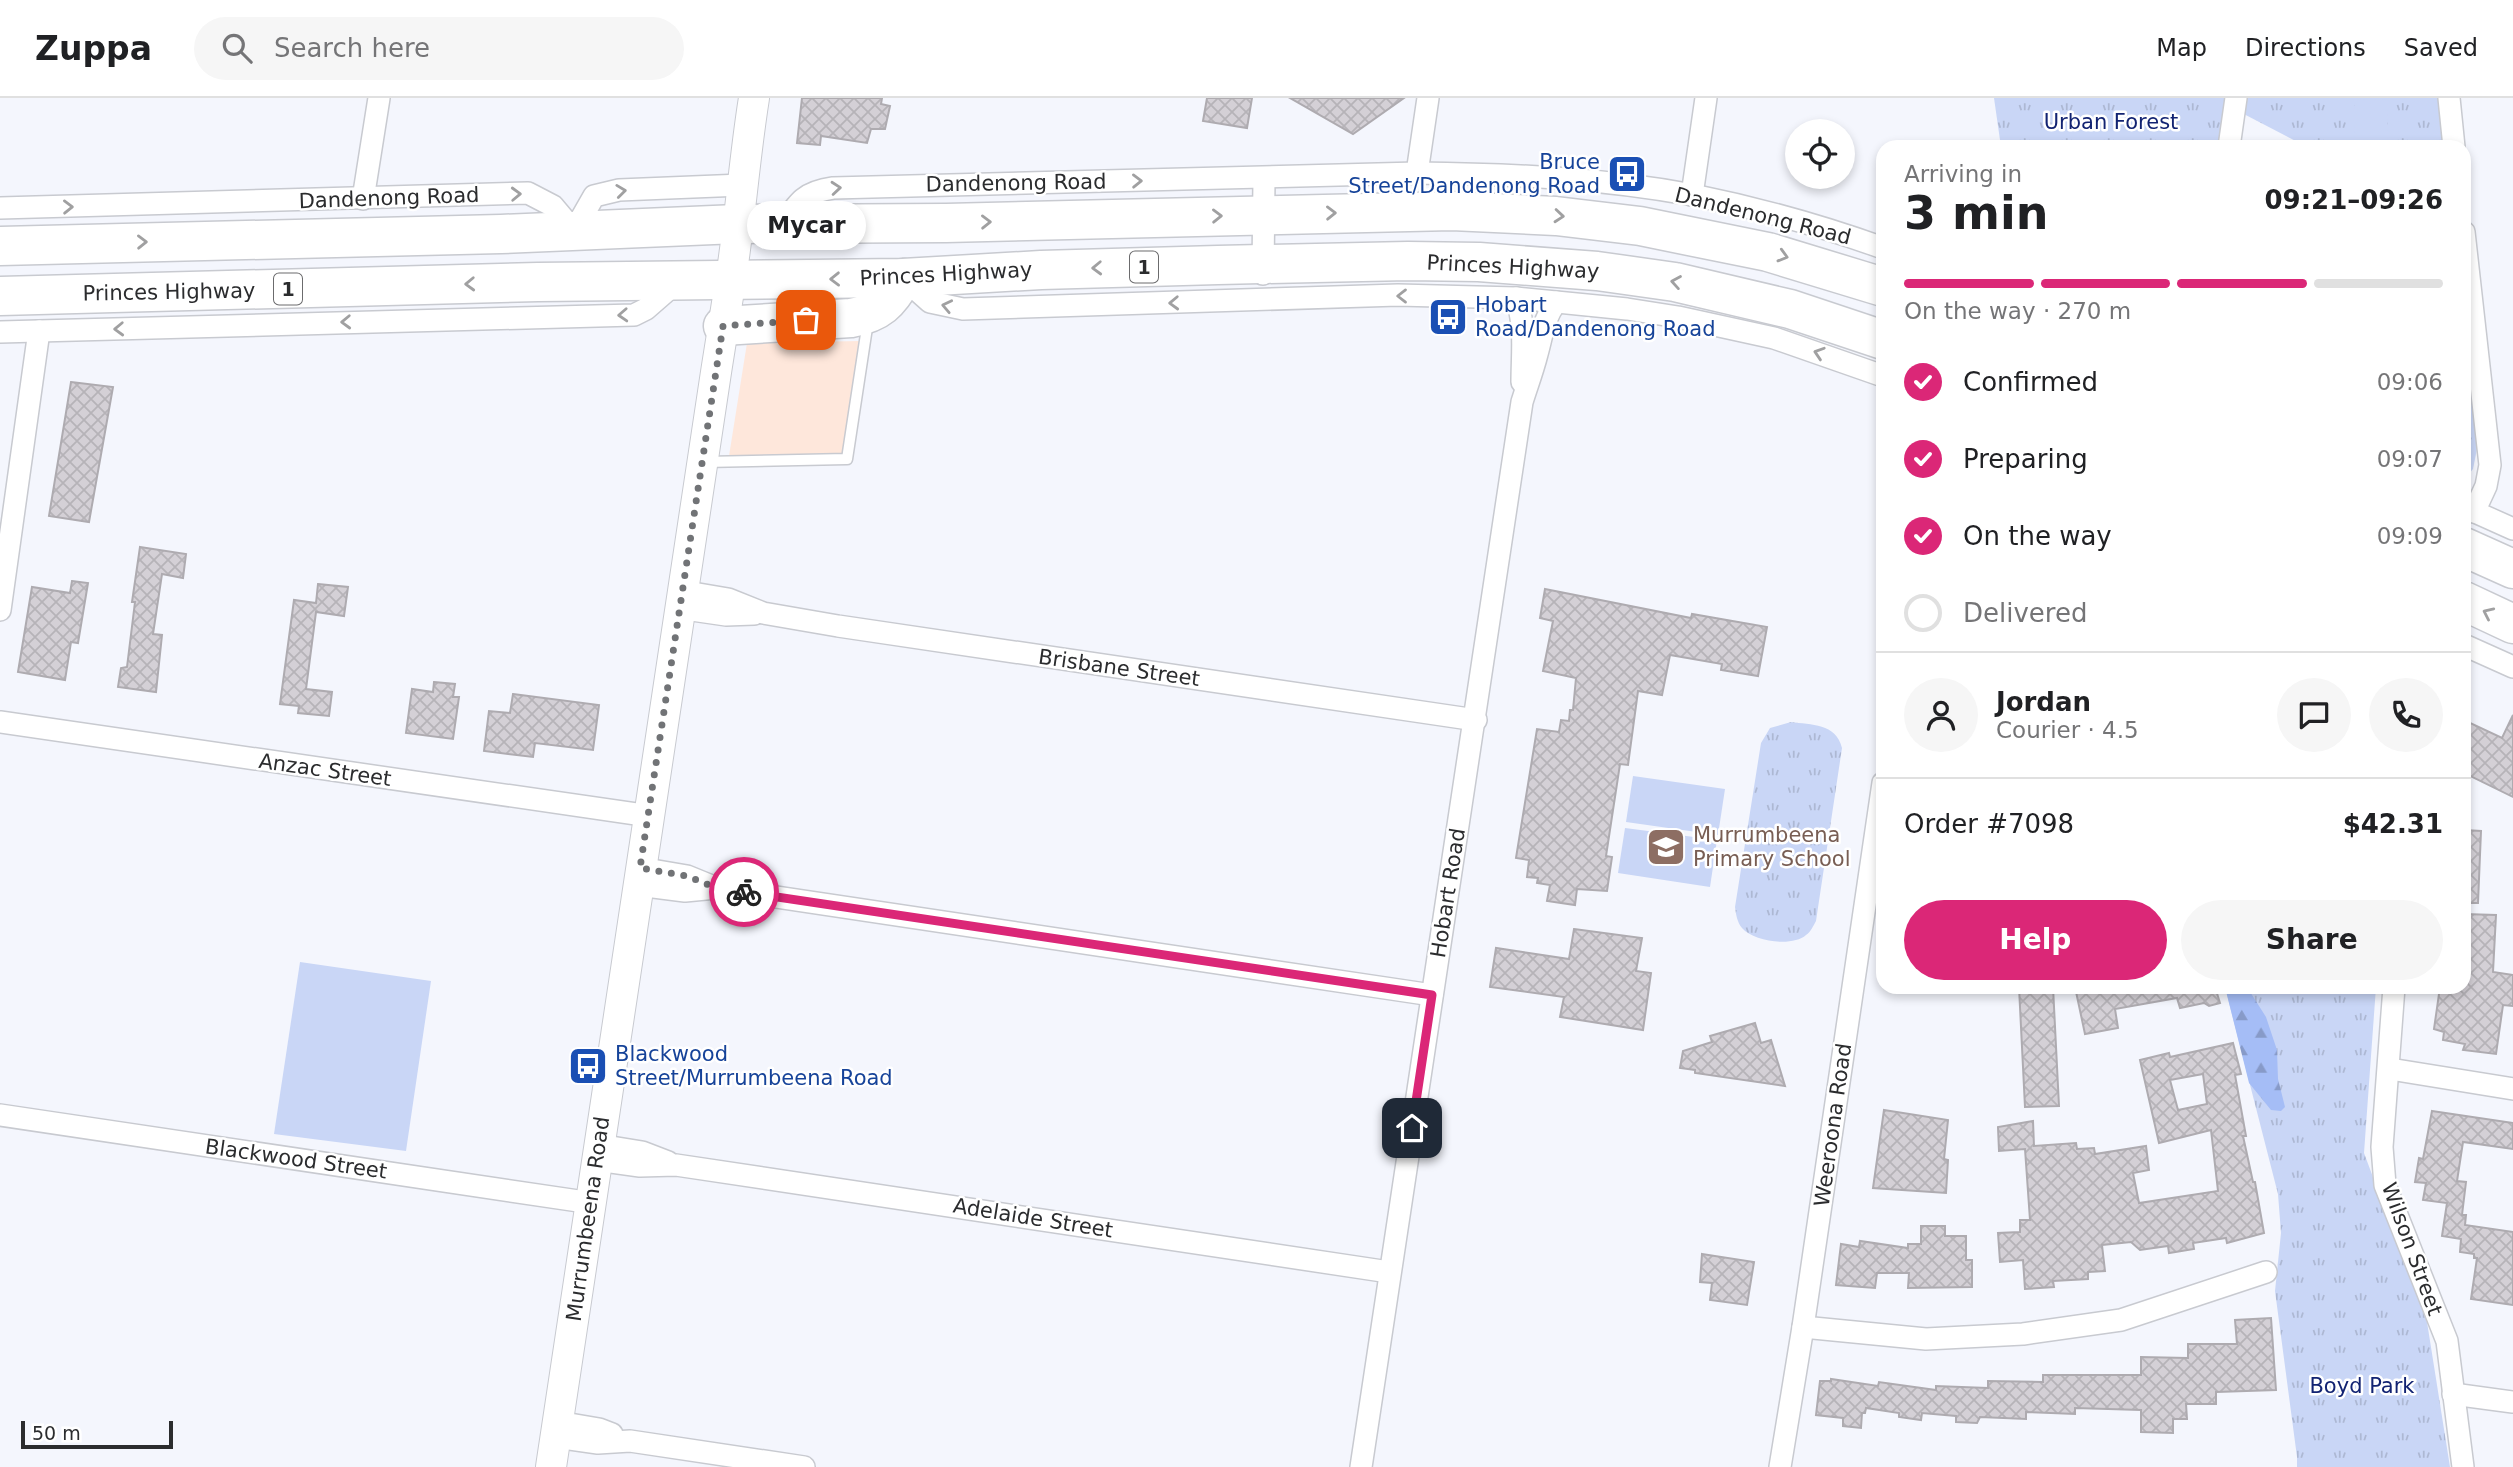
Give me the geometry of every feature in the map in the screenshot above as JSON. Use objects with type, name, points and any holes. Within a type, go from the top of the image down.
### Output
[{"type":"highway","points":[[0,246],[574,231],[737,224],[946,223],[1264,196],[1582,218],[1640,226],[1768,252],[1876,285]]},
{"type":"highway","name":"Princes Highway","points":[[0,296],[538,282],[903,278],[1054,270],[1264,283],[1409,261],[1516,264],[1597,271],[1723,292],[1790,309],[1876,338]]},
{"type":"highway","points":[[723,326],[869,315],[894,295],[903,278]]},
{"type":"highway","points":[[2471,526],[2513,569]]},
{"type":"highway","points":[[2471,604],[2513,624]]},
{"type":"main road","name":"Murrumbeena Road","points":[[551,1467],[650,816],[680,600],[731,280],[754,98]]},
{"type":"street","points":[[363,199],[379,98]]},
{"type":"street","points":[[1417,173],[1428,98]]},
{"type":"street","points":[[1692,195],[1706,98]]},
{"type":"street","points":[[2230,140],[2236,98]]},
{"type":"street","points":[[2449,98],[2453,140]]},
{"type":"street","name":"Dandenong Road","points":[[1264,196],[1417,173],[1560,178],[1692,195],[1793,220],[1876,246]]},
{"type":"street","points":[[574,231],[594,197],[619,190],[742,185]]},
{"type":"street","name":"Dandenong Road","points":[[0,208],[528,193],[553,206],[574,231]]},
{"type":"street","points":[[1264,196],[1264,283],[1398,295],[1516,298],[1652,313],[1762,336],[1876,374]]},
{"type":"street","points":[[0,332],[634,315],[646,309],[679,281]]},
{"type":"street","points":[[365,287],[384,321]]},
{"type":"street","points":[[2471,295],[2490,465],[2486,486],[2471,514]]},
{"type":"street","name":"Hobart Road","points":[[1361,1467],[1522,402],[1523,328],[1516,298]]},
{"type":"street","name":"Hobart Road","points":[[1522,402],[1542,329],[1556,302]]},
{"type":"street","points":[[0,610],[40,331]]},
{"type":"street","points":[[2471,523],[2513,529]]},
{"type":"street","name":"Brisbane Street","points":[[680,600],[726,615],[763,613],[1476,720]]},
{"type":"street","points":[[2471,648],[2513,667]]},
{"type":"street","name":"Anzac Street","points":[[0,722],[650,816]]},
{"type":"street","points":[[639,876],[685,891],[716,888],[1432,995]]},
{"type":"street","name":"Weeroona Road","points":[[1780,1467],[1874,913],[1876,884]]},
{"type":"street","name":"Wilson Street","points":[[2394,994],[2382,1147],[2385,1185],[2447,1341],[2463,1467]]},
{"type":"street","points":[[2390,1069],[2513,1089]]},
{"type":"street","name":"Blackwood Street","points":[[0,1115],[592,1203]]},
{"type":"street","name":"Adelaide Street","points":[[598,1153],[640,1166],[676,1165],[1390,1272]]},
{"type":"street","points":[[1803,1326],[1926,1339],[2022,1334],[2121,1320],[2266,1272]]},
{"type":"street","points":[[2453,1394],[2513,1402]]},
{"type":"street","points":[[557,1429],[598,1443],[630,1441],[798,1467]]},
{"type":"lane","points":[[701,462],[846,459],[869,315]]},
{"type":"shaded area","points":[[861,341],[842,455],[729,456],[747,343]]},
{"type":"green space","name":"Urban Forest","points":[[1994,98],[2227,98],[2221,140],[2000,140]]},
{"type":"green space","points":[[2240,98],[2444,98],[2448,140],[2294,140],[2238,111]]},
{"type":"green space","points":[[2355,99],[2388,100],[2387,140],[2354,140]]},
{"type":"green space","points":[[2471,371],[2478,444],[2471,471]]},
{"type":"green space","points":[[1791,722],[1828,730],[1839,740],[1842,748],[1816,921],[1800,939],[1783,942],[1764,940],[1748,933],[1738,921],[1735,907],[1761,743],[1770,728]]},
{"type":"green space","points":[[1633,776],[1725,789],[1718,835],[1626,822]]},
{"type":"green space","points":[[1625,828],[1717,840],[1710,887],[1618,873]]},
{"type":"green space","points":[[300,962],[431,981],[406,1151],[274,1134]]},
{"type":"green space","name":"Boyd Park","points":[[2227,994],[2375,994],[2364,1153],[2427,1322],[2450,1467],[2297,1467],[2275,1291],[2281,1233],[2278,1194]]},
{"type":"green space","points":[[2227,994],[2251,994],[2266,1017],[2277,1050],[2278,1079],[2285,1107],[2281,1111],[2271,1110],[2249,1083]]},
{"type":"building","points":[[802,98],[882,98],[881,104],[890,106],[885,129],[871,129],[867,143],[821,136],[820,145],[797,143]]},
{"type":"building","points":[[1207,98],[1252,98],[1247,128],[1203,121]]},
{"type":"building","points":[[1290,98],[1404,98],[1353,134]]},
{"type":"building","points":[[71,382],[113,387],[89,522],[49,516]]},
{"type":"building","points":[[140,547],[186,554],[183,578],[162,574],[153,634],[162,635],[156,692],[118,687],[121,668],[127,667]]},
{"type":"building","points":[[72,581],[88,583],[78,643],[71,642],[65,680],[18,672],[32,587],[70,593]]},
{"type":"building","points":[[318,584],[348,587],[344,616],[316,612],[306,689],[332,692],[329,716],[298,713],[299,706],[280,704],[294,600],[316,603]]},
{"type":"building","points":[[1545,589],[1691,618],[1692,614],[1767,627],[1758,676],[1721,670],[1722,664],[1670,655],[1662,695],[1638,691],[1628,765],[1620,764],[1606,856],[1612,857],[1607,891],[1577,889],[1575,905],[1547,901],[1550,885],[1537,883],[1538,878],[1527,877],[1529,860],[1516,858],[1537,729],[1559,732],[1561,720],[1569,721],[1570,710],[1573,710],[1576,678],[1543,671],[1553,621],[1540,618]]},
{"type":"building","points":[[434,682],[455,684],[453,697],[459,697],[453,739],[406,733],[412,689],[433,692]]},
{"type":"building","points":[[513,694],[599,705],[593,750],[535,743],[533,757],[484,751],[489,711],[510,713]]},
{"type":"building","points":[[2513,715],[2513,797],[2471,776],[2471,723],[2502,738]]},
{"type":"building","points":[[2471,830],[2481,831],[2478,903],[2471,903]]},
{"type":"building","points":[[2471,914],[2496,915],[2493,972],[2513,975],[2513,1006],[2503,1005],[2496,1054],[2463,1050],[2465,1044],[2443,1040],[2444,1032],[2434,1029],[2439,994],[2471,994]]},
{"type":"building","points":[[1574,929],[1642,938],[1636,971],[1651,973],[1643,1030],[1560,1017],[1564,997],[1490,987],[1496,948],[1569,959]]},
{"type":"building","points":[[2019,994],[2053,994],[2059,1106],[2025,1107]]},
{"type":"building","points":[[2076,994],[2217,994],[2220,1003],[2180,1008],[2177,998],[2115,1009],[2118,1028],[2085,1034]]},
{"type":"building","points":[[1755,1023],[1761,1043],[1771,1040],[1785,1086],[1695,1073],[1695,1070],[1680,1068],[1683,1051],[1712,1042],[1710,1036]]},
{"type":"building","points":[[2233,1043],[2241,1074],[2235,1075],[2246,1136],[2243,1136],[2264,1233],[2227,1243],[2226,1238],[2193,1243],[2194,1249],[2169,1253],[2168,1246],[2140,1250],[2131,1242],[2102,1245],[2105,1271],[2088,1272],[2088,1279],[2053,1281],[2054,1287],[2025,1289],[2023,1260],[2000,1262],[1998,1233],[2020,1232],[2020,1220],[2030,1220],[2025,1149],[1999,1151],[1998,1127],[2033,1121],[2034,1146],[2076,1143],[2077,1149],[2094,1148],[2095,1154],[2146,1146],[2149,1170],[2133,1173],[2139,1203],[2218,1191],[2211,1130],[2159,1143],[2140,1060],[2169,1053],[2170,1057]],"holes":[[[2203,1074],[2207,1104],[2178,1110],[2170,1080]]]},
{"type":"building","points":[[1884,1110],[1948,1120],[1944,1159],[1948,1160],[1946,1193],[1873,1188]]},
{"type":"building","points":[[2432,1111],[2513,1123],[2513,1149],[2463,1142],[2457,1181],[2466,1182],[2462,1215],[2466,1215],[2465,1225],[2513,1232],[2513,1305],[2471,1299],[2477,1258],[2474,1258],[2474,1254],[2460,1252],[2461,1239],[2442,1236],[2447,1203],[2423,1200],[2426,1183],[2415,1182],[2419,1158],[2423,1159]]},
{"type":"building","points":[[1921,1226],[1945,1226],[1945,1236],[1966,1236],[1966,1260],[1972,1260],[1972,1287],[1908,1288],[1909,1273],[1877,1273],[1875,1288],[1836,1285],[1841,1244],[1859,1247],[1860,1241],[1908,1248],[1908,1244],[1921,1244]]},
{"type":"building","points":[[1702,1254],[1754,1262],[1747,1305],[1710,1300],[1712,1283],[1700,1282]]},
{"type":"building","points":[[2271,1318],[2276,1390],[2216,1392],[2216,1404],[2186,1404],[2187,1419],[2173,1419],[2173,1433],[2141,1432],[2141,1410],[2075,1408],[2075,1414],[2026,1412],[2026,1419],[1980,1417],[1977,1423],[1956,1422],[1956,1416],[1922,1413],[1921,1420],[1899,1417],[1899,1413],[1866,1408],[1865,1413],[1862,1413],[1861,1428],[1843,1426],[1843,1418],[1816,1415],[1820,1381],[1831,1379],[1878,1386],[1879,1382],[1936,1390],[1936,1386],[1988,1388],[1988,1381],[2043,1382],[2043,1375],[2141,1375],[2141,1357],[2188,1358],[2188,1344],[2237,1344],[2235,1320]]},
{"type":"way so far","points":[[744,892],[716,888],[687,876],[640,868],[723,326],[806,320]]},
{"type":"place","name":"Bruce Street/Dandenong Road","points":[[1627,174]]},
{"type":"place","name":"Hobart Road/Dandenong Road","points":[[1448,317]]},
{"type":"place","name":"Mycar","points":[[806,320]]},
{"type":"place","name":"Murrumbeena Primary School","points":[[1666,847]]},
{"type":"place","name":"Blackwood Street/Murrumbeena Road","points":[[588,1066]]},
{"type":"route","points":[[744,892],[1432,995],[1412,1128]]}]
